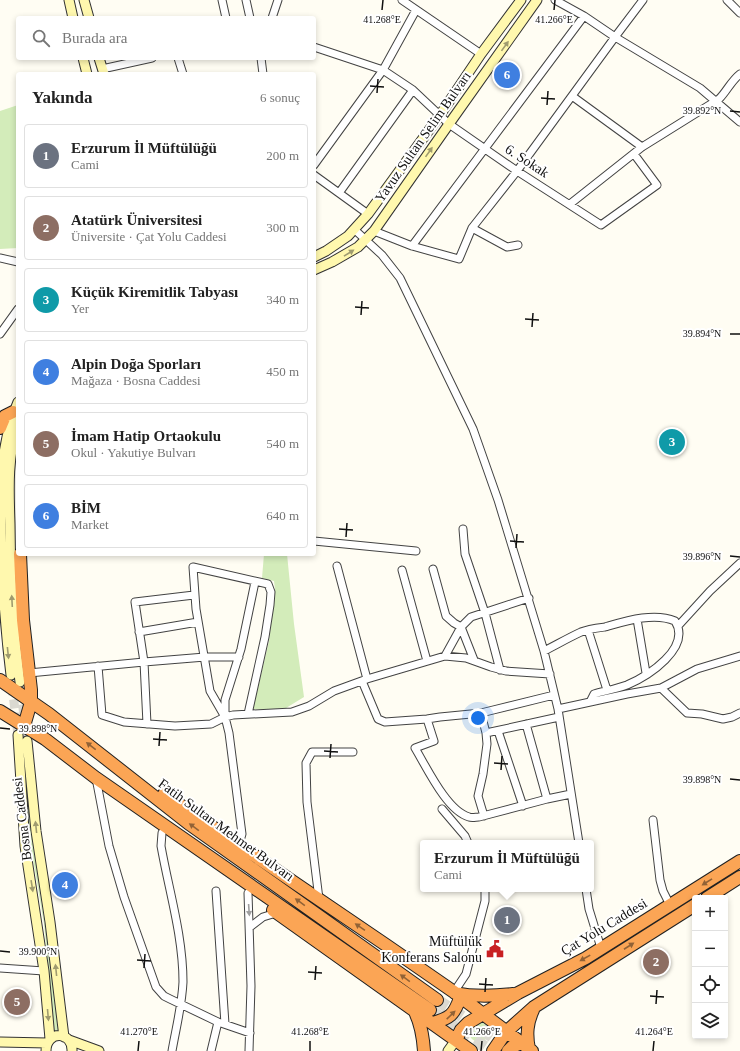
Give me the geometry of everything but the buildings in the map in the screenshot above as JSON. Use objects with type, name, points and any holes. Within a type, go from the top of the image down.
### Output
[{"type":"highway","points":[[0,428],[5,416],[15,407]]},
{"type":"highway","points":[[20,556],[23,620],[31,690],[31,702],[21,731]]},
{"type":"highway","name":"Fatih Sultan Mehmet Bulvarı","points":[[0,710],[21,731],[45,739],[98,779],[434,1005],[188,823],[55,718],[31,702],[5,678]]},
{"type":"highway","points":[[128,775],[149,783],[186,810],[239,844],[457,995],[527,1048]]},
{"type":"highway","points":[[98,779],[131,811],[414,1009],[471,1051]]},
{"type":"highway","name":"Çat Yolu Caddesi","points":[[456,1040],[461,1030],[468,1023],[518,993],[586,958],[740,861]]},
{"type":"highway","points":[[712,895],[740,877]]},
{"type":"highway","name":"Çat Yolu Caddesi","points":[[493,1051],[506,1032],[534,1007],[692,907]]},
{"type":"highway","points":[[457,995],[495,996],[518,993]]},
{"type":"highway","points":[[433,1023],[448,1019],[456,1009],[457,995]]},
{"type":"highway","points":[[527,1048],[526,1037],[528,1021],[534,1007]]},
{"type":"highway","points":[[414,1009],[420,1021],[424,1040],[424,1051]]},
{"type":"highway","points":[[508,1051],[512,1047],[527,1048]]},
{"type":"main road","points":[[69,0],[73,16]]},
{"type":"main road","points":[[84,0],[88,16]]},
{"type":"main road","name":"Yavuz Sultan Selim Bulvarı","points":[[316,256],[338,244],[355,230],[368,214],[521,0]]},
{"type":"main road","name":"Yavuz Sultan Selim Bulvarı","points":[[316,269],[344,256],[366,240],[374,231],[448,124],[537,0]]},
{"type":"main road","points":[[84,60],[86,72]]},
{"type":"main road","points":[[100,60],[103,72]]},
{"type":"main road","points":[[5,678],[0,481],[4,442],[15,407]]},
{"type":"main road","points":[[16,432],[11,448],[9,473],[12,605],[20,682]]},
{"type":"main road","points":[[21,731],[25,846],[44,971],[48,1044]]},
{"type":"main road","name":"Bosna Caddesi","points":[[27,741],[36,831],[66,1038],[71,1044],[72,1051]]},
{"type":"main road","points":[[0,1042],[48,1044],[57,1036],[99,1051]]},
{"type":"main road","points":[[448,1051],[456,1040]]},
{"type":"street","points":[[222,0],[226,16]]},
{"type":"street","points":[[246,0],[250,16]]},
{"type":"street","points":[[273,16],[278,0]]},
{"type":"street","points":[[402,0],[481,54]]},
{"type":"street","points":[[555,0],[584,16],[615,37],[700,88],[740,122]]},
{"type":"street","points":[[374,231],[412,246],[459,259],[472,228],[517,171],[643,0]]},
{"type":"street","points":[[727,0],[740,13]]},
{"type":"street","points":[[316,162],[383,70],[416,10]]},
{"type":"street","points":[[412,246],[584,16]]},
{"type":"street","name":"6. Sokak","points":[[316,48],[383,70],[413,90],[448,124],[602,226],[657,185],[634,154]]},
{"type":"street","points":[[103,72],[145,60]]},
{"type":"street","points":[[179,60],[182,72]]},
{"type":"street","points":[[261,60],[263,72]]},
{"type":"street","points":[[570,204],[642,147],[714,100],[719,99],[734,79],[740,74]]},
{"type":"street","points":[[339,193],[413,90]]},
{"type":"street","points":[[572,96],[642,147]]},
{"type":"street","points":[[316,176],[368,214]]},
{"type":"street","points":[[472,228],[507,247],[518,245]]},
{"type":"street","points":[[355,230],[382,255],[400,278],[473,429],[529,598],[550,674],[558,713],[579,840]]},
{"type":"street","points":[[0,258],[16,262]]},
{"type":"street","points":[[0,334],[16,312]]},
{"type":"street","points":[[463,529],[465,554],[485,613],[500,670]]},
{"type":"street","points":[[316,541],[416,551]]},
{"type":"street","points":[[678,626],[710,591],[740,562]]},
{"type":"street","points":[[337,566],[364,680],[378,719],[385,722],[481,713],[554,695]]},
{"type":"street","points":[[225,717],[210,691],[194,595],[193,567],[268,584],[271,592],[265,637],[248,714]]},
{"type":"street","points":[[433,569],[446,616],[461,627],[474,660]]},
{"type":"street","points":[[402,570],[427,661]]},
{"type":"street","points":[[239,844],[242,834],[229,733],[225,717],[225,700],[239,657],[255,582]]},
{"type":"street","points":[[147,724],[144,662],[135,602],[194,595]]},
{"type":"street","points":[[445,656],[461,627],[472,618],[529,598]]},
{"type":"street","points":[[544,651],[588,630],[637,619],[658,618],[675,621],[678,626],[679,637],[673,650],[666,659],[646,674],[628,684],[594,694],[590,702]]},
{"type":"street","points":[[637,619],[646,674]]},
{"type":"street","points":[[139,632],[198,622]]},
{"type":"street","points":[[588,630],[607,690]]},
{"type":"street","points":[[98,666],[102,715],[124,722],[175,726],[205,726],[217,722],[225,717],[248,714],[292,712],[309,706],[334,691],[364,680],[445,656],[474,660],[500,670],[550,674]]},
{"type":"street","points":[[486,733],[526,724],[590,702],[661,688],[697,669],[740,656]]},
{"type":"street","points":[[29,673],[205,657],[239,657]]},
{"type":"street","points":[[661,688],[687,713],[723,718],[732,717],[740,713]]},
{"type":"street","points":[[481,713],[487,744],[478,796],[484,816]]},
{"type":"street","points":[[428,719],[434,742],[415,748],[447,801],[457,810],[469,817],[484,816],[571,794]]},
{"type":"street","points":[[526,724],[547,799]]},
{"type":"street","points":[[498,731],[523,806]]},
{"type":"street","points":[[319,899],[307,802],[306,763],[312,752],[353,752]]},
{"type":"street","points":[[98,779],[109,846],[140,944],[156,987],[164,996],[222,1023],[250,1033]]},
{"type":"street","points":[[442,809],[467,840]]},
{"type":"street","points":[[652,820],[660,880],[663,891],[670,905]]},
{"type":"street","points":[[162,833],[162,846],[182,957],[183,981],[181,1004],[172,1051]]},
{"type":"street","points":[[211,1051],[222,1023],[216,891]]},
{"type":"street","points":[[457,995],[466,974],[485,901],[485,892]]},
{"type":"street","points":[[586,892],[589,908],[601,948]]},
{"type":"street","points":[[248,893],[250,927],[250,1051]]},
{"type":"street","points":[[250,927],[263,917],[276,913]]},
{"type":"street","points":[[0,968],[44,971]]},
{"type":"green space","points":[[16,106],[16,248],[0,249],[0,111]]},
{"type":"green space","points":[[264,556],[287,556],[294,624],[304,697],[286,708],[266,710],[253,709],[269,641],[275,589],[274,581],[262,578]]},
{"type":"green space","points":[[23,745],[33,845],[61,1032],[53,1032],[44,924],[31,847]]},
{"type":"green space","points":[[479,1022],[486,1025],[489,1032],[486,1039],[479,1042],[472,1039],[469,1032],[472,1025]]},
{"type":"tunnel","points":[[12,686],[18,735]]},
{"type":"tunnel","points":[[21,691],[27,741]]},
{"type":"tunnel","points":[[437,1000],[508,1047]]},
{"type":"tunnel","points":[[430,1010],[491,1051]]},
{"type":"place","name":"BİM","points":[[507,75]]},
{"type":"place","name":"Küçük Kiremitlik Tabyası","points":[[672,442]]},
{"type":"place","name":"Alpin Doğa Sporları","points":[[65,885]]},
{"type":"place","name":"Erzurum İl Müftülüğü","points":[[507,920]]},
{"type":"place","name":"Müftülük Konferans Salonu","points":[[495,949]]},
{"type":"place","name":"Atatürk Üniversitesi","points":[[656,962]]},
{"type":"place","name":"İmam Hatip Ortaokulu","points":[[17,1002]]}]
